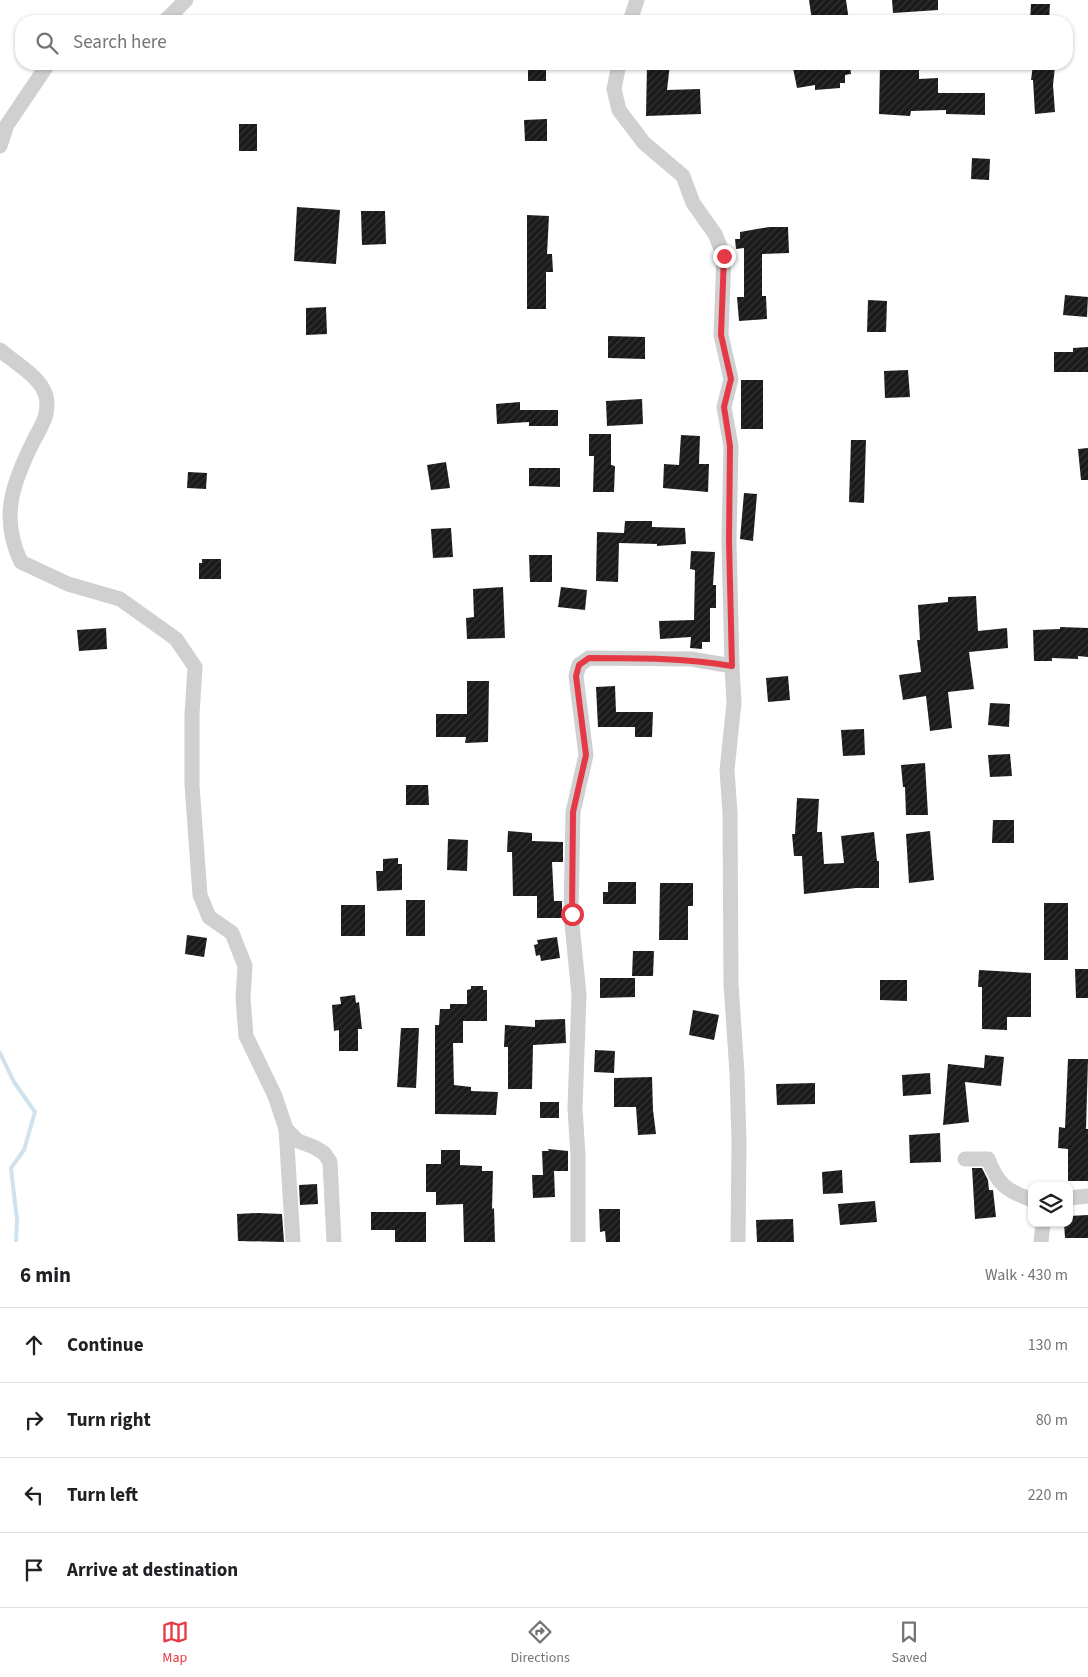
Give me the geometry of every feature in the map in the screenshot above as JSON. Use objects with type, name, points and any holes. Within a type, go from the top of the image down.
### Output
[{"type":"street","points":[[171,15],[186,0]]},
{"type":"street","points":[[632,15],[637,0]]},
{"type":"street","points":[[0,146],[7,124],[44,70]]},
{"type":"street","points":[[618,70],[614,89],[619,110],[644,142],[683,176],[693,203],[715,234],[724,256],[721,335],[731,379],[724,407],[730,446],[729,541],[734,703],[727,770],[730,812],[731,984],[739,1142],[738,1242]]},
{"type":"street","points":[[0,350],[33,377],[46,394],[47,417],[14,482],[9,519],[12,544],[20,562],[68,584],[120,599],[176,639],[195,667],[192,714],[192,785],[200,895],[209,917],[232,933],[245,966],[243,998],[246,1036],[275,1096],[286,1129],[293,1242]]},
{"type":"street","points":[[578,1242],[578,1156],[575,1108],[579,995],[572,914],[573,812],[586,755],[576,676],[579,665],[589,658],[692,659],[732,666]]},
{"type":"street","points":[[286,1129],[298,1141],[324,1153],[330,1162],[334,1242]]},
{"type":"street","points":[[965,1159],[988,1159],[992,1168],[1009,1191],[1028,1198]]},
{"type":"street","points":[[1073,1198],[1088,1196]]},
{"type":"street","points":[[1042,1242],[1043,1227]]},
{"type":"building","points":[[809,0],[846,0],[848,15],[811,15]]},
{"type":"building","points":[[892,0],[938,0],[938,10],[893,13]]},
{"type":"building","points":[[1031,4],[1050,4],[1049,15],[1030,15]]},
{"type":"building","points":[[528,70],[546,70],[546,81],[528,81]]},
{"type":"building","points":[[647,70],[669,70],[667,90],[700,89],[701,114],[646,116]]},
{"type":"building","points":[[793,70],[851,70],[851,74],[845,75],[845,83],[840,83],[840,88],[815,90],[815,85],[797,88]]},
{"type":"building","points":[[880,70],[919,70],[919,79],[938,78],[938,93],[985,93],[985,115],[946,114],[946,110],[911,111],[910,116],[879,114]]},
{"type":"building","points":[[1032,70],[1055,70],[1053,85],[1055,112],[1035,114],[1033,80],[1031,80]]},
{"type":"building","points":[[547,119],[547,141],[525,141],[524,120]]},
{"type":"building","points":[[239,124],[257,124],[257,151],[239,151]]},
{"type":"building","points":[[972,158],[990,159],[989,180],[971,179]]},
{"type":"building","points":[[297,207],[340,210],[336,264],[294,261]]},
{"type":"building","points":[[361,211],[385,211],[386,244],[362,245]]},
{"type":"building","points":[[527,215],[549,216],[547,254],[552,254],[553,272],[546,272],[546,309],[527,309]]},
{"type":"building","points":[[769,227],[788,227],[789,253],[762,254],[762,296],[766,296],[767,319],[739,321],[737,297],[744,297],[744,248],[736,249],[735,239],[740,239],[740,232]]},
{"type":"building","points":[[1065,295],[1088,297],[1087,317],[1063,315]]},
{"type":"building","points":[[868,300],[887,301],[886,332],[867,332]]},
{"type":"building","points":[[326,307],[327,334],[306,335],[306,308]]},
{"type":"building","points":[[608,336],[645,337],[645,359],[608,358]]},
{"type":"building","points":[[1088,347],[1088,372],[1054,372],[1054,352],[1073,352],[1073,348]]},
{"type":"building","points":[[908,370],[910,397],[885,398],[884,371]]},
{"type":"building","points":[[741,380],[763,380],[763,429],[741,429]]},
{"type":"building","points":[[642,399],[643,424],[607,426],[606,401]]},
{"type":"building","points":[[520,402],[520,410],[558,410],[558,426],[529,426],[529,422],[497,424],[496,404]]},
{"type":"building","points":[[589,434],[611,434],[611,465],[615,466],[614,492],[593,492],[594,456],[589,456]]},
{"type":"building","points":[[681,435],[700,436],[699,464],[709,464],[708,492],[663,488],[664,464],[679,465]]},
{"type":"building","points":[[851,440],[866,440],[864,503],[849,502]]},
{"type":"building","points":[[1088,448],[1088,480],[1081,480],[1078,449]]},
{"type":"building","points":[[446,462],[450,488],[431,490],[427,465]]},
{"type":"building","points":[[529,468],[560,468],[560,487],[529,486]]},
{"type":"building","points":[[188,472],[207,473],[206,489],[187,488]]},
{"type":"building","points":[[744,493],[757,494],[753,541],[740,539]]},
{"type":"building","points":[[625,521],[652,521],[652,527],[685,528],[686,544],[657,546],[657,544],[619,543],[618,582],[596,581],[597,532],[624,533]]},
{"type":"building","points":[[451,528],[453,557],[433,558],[431,529]]},
{"type":"building","points":[[691,551],[715,552],[713,585],[716,585],[716,608],[710,608],[710,642],[702,642],[702,649],[690,648],[691,637],[660,639],[659,621],[694,620],[695,570],[690,569]]},
{"type":"building","points":[[529,555],[552,555],[552,582],[530,582]]},
{"type":"building","points":[[202,559],[221,559],[221,579],[199,579],[199,563],[202,563]]},
{"type":"building","points":[[503,587],[505,638],[467,639],[466,618],[474,617],[473,589]]},
{"type":"building","points":[[561,587],[587,590],[585,610],[558,607]]},
{"type":"building","points":[[976,596],[978,631],[1007,628],[1008,648],[969,652],[974,689],[948,692],[952,728],[930,731],[926,696],[903,700],[899,675],[921,672],[917,640],[920,640],[918,605],[948,602],[948,597]]},
{"type":"building","points":[[1060,627],[1088,628],[1088,657],[1078,656],[1078,659],[1052,658],[1052,661],[1034,661],[1033,630],[1060,629]]},
{"type":"building","points":[[106,628],[107,649],[79,651],[77,630]]},
{"type":"building","points":[[788,676],[790,700],[768,702],[766,678]]},
{"type":"building","points":[[467,681],[489,681],[488,742],[465,743],[466,737],[436,737],[436,714],[467,714]]},
{"type":"building","points":[[615,686],[616,712],[653,712],[652,737],[635,737],[635,727],[598,727],[596,687]]},
{"type":"building","points":[[990,703],[1010,704],[1009,727],[988,725]]},
{"type":"building","points":[[864,729],[865,755],[843,756],[841,730]]},
{"type":"building","points":[[1010,754],[1012,776],[990,777],[988,755]]},
{"type":"building","points":[[925,763],[928,815],[906,815],[905,787],[903,787],[901,765]]},
{"type":"building","points":[[406,785],[428,785],[429,805],[406,805]]},
{"type":"building","points":[[797,798],[819,799],[817,832],[822,832],[824,864],[844,863],[841,836],[874,832],[877,861],[879,861],[879,888],[856,888],[804,894],[802,856],[794,856],[792,834],[795,834]]},
{"type":"building","points":[[993,820],[1014,820],[1014,843],[992,843]]},
{"type":"building","points":[[508,831],[532,833],[532,841],[563,842],[563,862],[552,862],[554,901],[562,901],[562,918],[537,918],[537,896],[513,896],[512,852],[507,852]]},
{"type":"building","points":[[930,831],[934,880],[909,883],[906,834]]},
{"type":"building","points":[[448,839],[468,840],[467,871],[447,870]]},
{"type":"building","points":[[398,858],[398,864],[402,864],[402,890],[377,891],[376,871],[383,871],[383,859]]},
{"type":"building","points":[[608,882],[636,882],[636,904],[603,904],[603,892],[608,892]]},
{"type":"building","points":[[660,883],[693,883],[693,906],[688,906],[688,940],[659,940]]},
{"type":"building","points":[[406,900],[425,900],[425,936],[406,936]]},
{"type":"building","points":[[1044,903],[1068,903],[1068,960],[1044,960]]},
{"type":"building","points":[[341,905],[365,905],[365,936],[341,936]]},
{"type":"building","points":[[187,935],[207,938],[204,957],[185,954]]},
{"type":"building","points":[[557,937],[560,958],[541,961],[540,955],[536,956],[534,945],[538,944],[537,940]]},
{"type":"building","points":[[633,951],[654,951],[653,976],[632,976]]},
{"type":"building","points":[[1075,969],[1088,969],[1088,998],[1076,998]]},
{"type":"building","points":[[979,970],[1031,973],[1031,1017],[1007,1017],[1007,1030],[982,1029],[982,987],[978,987]]},
{"type":"building","points":[[600,978],[635,978],[635,997],[600,998]]},
{"type":"building","points":[[880,980],[907,980],[907,1001],[880,1000]]},
{"type":"building","points":[[471,986],[483,986],[483,990],[487,990],[487,1021],[463,1021],[463,1043],[453,1043],[454,1085],[471,1087],[471,1091],[498,1092],[496,1115],[435,1114],[435,1025],[439,1025],[440,1009],[450,1009],[450,1004],[467,1004],[467,990],[471,989]]},
{"type":"building","points":[[355,995],[356,1003],[359,1002],[362,1029],[358,1029],[358,1051],[339,1051],[339,1030],[334,1031],[332,1005],[341,1004],[340,997]]},
{"type":"building","points":[[693,1010],[719,1015],[714,1040],[689,1035]]},
{"type":"building","points":[[565,1019],[566,1043],[533,1045],[532,1089],[508,1089],[508,1047],[504,1047],[505,1025],[535,1027],[535,1020]]},
{"type":"building","points":[[401,1028],[419,1028],[416,1088],[397,1087]]},
{"type":"building","points":[[595,1050],[615,1051],[614,1073],[594,1072]]},
{"type":"building","points":[[985,1055],[1004,1057],[1001,1086],[965,1082],[969,1122],[943,1125],[948,1064],[984,1068]]},
{"type":"building","points":[[1068,1059],[1088,1059],[1086,1129],[1088,1129],[1088,1181],[1068,1181],[1068,1149],[1058,1148],[1059,1127],[1065,1128]]},
{"type":"building","points":[[930,1073],[931,1094],[903,1096],[902,1075]]},
{"type":"building","points":[[652,1077],[656,1134],[638,1135],[636,1107],[614,1107],[614,1078]]},
{"type":"building","points":[[815,1083],[815,1104],[777,1105],[776,1084]]},
{"type":"building","points":[[540,1102],[559,1102],[559,1118],[540,1118]]},
{"type":"building","points":[[940,1133],[941,1162],[910,1163],[909,1135]]},
{"type":"building","points":[[548,1149],[568,1151],[568,1171],[554,1171],[555,1197],[533,1198],[532,1175],[543,1175],[542,1151],[549,1151]]},
{"type":"building","points":[[441,1150],[460,1150],[460,1165],[482,1166],[482,1171],[493,1171],[492,1209],[494,1208],[495,1242],[464,1242],[463,1204],[436,1205],[436,1192],[426,1192],[426,1164],[441,1164]]},
{"type":"building","points":[[972,1168],[982,1168],[988,1180],[989,1190],[993,1190],[996,1217],[975,1219]]},
{"type":"building","points":[[842,1170],[843,1193],[823,1194],[822,1172]]},
{"type":"building","points":[[317,1184],[318,1204],[300,1205],[299,1185]]},
{"type":"building","points":[[875,1201],[877,1222],[840,1225],[838,1204]]},
{"type":"building","points":[[599,1209],[620,1209],[620,1242],[606,1242],[605,1231],[600,1232]]},
{"type":"building","points":[[371,1212],[426,1212],[426,1242],[395,1242],[395,1230],[371,1230]]},
{"type":"building","points":[[237,1214],[282,1214],[284,1242],[238,1241]]},
{"type":"building","points":[[1088,1215],[1088,1238],[1065,1238],[1064,1227],[1073,1227],[1073,1216]]},
{"type":"building","points":[[793,1219],[794,1242],[757,1242],[756,1220]]},
{"type":"waterway","points":[[0,1053],[14,1082],[35,1112],[24,1150],[11,1168],[17,1220],[16,1242]]},
{"type":"route","points":[[572,914],[573,812],[586,755],[576,676],[579,665],[589,658],[671,658],[692,659],[732,666],[729,541],[731,478],[729,434],[724,407],[731,379],[721,335],[724,256]]}]
